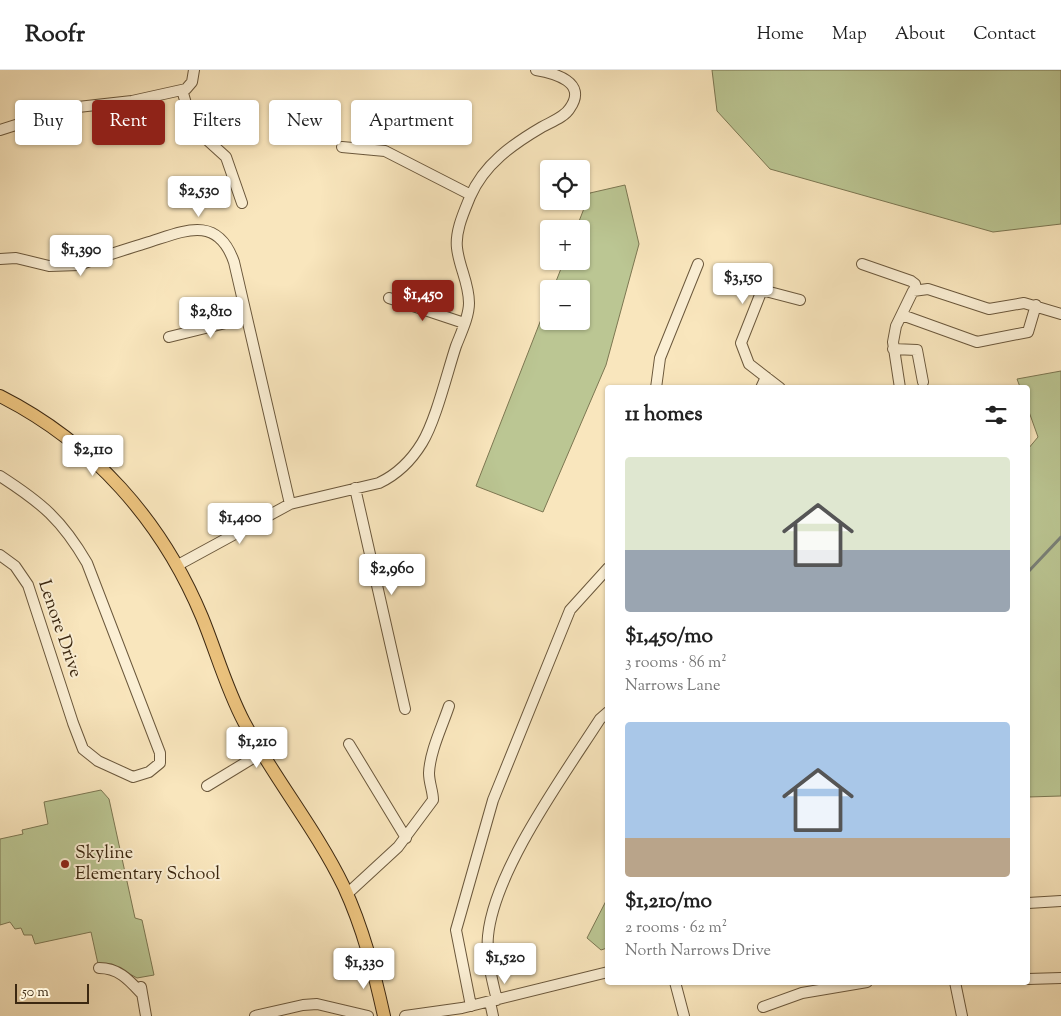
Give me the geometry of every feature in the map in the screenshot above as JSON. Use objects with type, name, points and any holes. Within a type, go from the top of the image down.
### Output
[{"type":"main road","points":[[0,396],[24,408],[53,428],[101,466],[154,525],[178,565],[202,618],[237,706],[347,894],[361,928],[374,970],[384,1016]]},
{"type":"street","points":[[0,130],[69,108],[132,101],[182,90],[192,82],[194,70]]},
{"type":"street","points":[[178,565],[290,504],[389,478],[405,466],[424,441],[469,304],[468,287],[456,247],[460,224],[471,195],[490,168],[506,150],[567,112],[574,100],[574,91],[567,79],[560,74],[536,70]]},
{"type":"street","points":[[182,90],[193,127],[226,158],[242,203]]},
{"type":"street","points":[[342,147],[385,151],[471,195]]},
{"type":"street","points":[[0,258],[16,258],[49,266],[79,265],[184,230],[212,234],[230,252],[290,504]]},
{"type":"street","points":[[656,385],[660,358],[698,264]]},
{"type":"street","points":[[862,264],[911,281],[915,284],[916,289]]},
{"type":"street","points":[[900,385],[894,349],[896,326],[912,291],[916,289],[928,289],[989,309],[1024,302],[1061,314]]},
{"type":"street","points":[[776,385],[748,364],[741,343],[762,290],[800,300]]},
{"type":"street","points":[[388,298],[464,323]]},
{"type":"street","points":[[902,315],[977,342],[986,342],[1028,332],[1036,305]]},
{"type":"street","points":[[169,337],[246,318]]},
{"type":"street","points":[[894,349],[917,350],[923,382]]},
{"type":"street","points":[[762,385],[766,377]]},
{"type":"street","name":"Lenore Drive","points":[[0,476],[53,514],[74,540],[87,563],[160,753],[160,763],[149,772],[132,777],[127,776],[98,762],[83,749],[28,586],[15,566],[0,555]]},
{"type":"street","points":[[355,488],[405,709]]},
{"type":"street","points":[[471,1006],[456,930],[493,800],[570,610],[605,571]]},
{"type":"street","points":[[347,894],[406,838],[433,800],[429,776],[431,762],[449,706]]},
{"type":"street","points":[[493,1016],[488,937],[494,909],[506,878],[524,841],[559,782],[600,719],[605,715]]},
{"type":"street","points":[[349,744],[406,838]]},
{"type":"street","points":[[207,786],[263,752]]},
{"type":"street","points":[[1030,902],[1061,901]]},
{"type":"street","points":[[98,968],[110,968],[127,977],[142,994]]},
{"type":"street","points":[[405,1016],[471,1006],[605,973]]},
{"type":"street","points":[[1030,979],[1061,978]]},
{"type":"street","points":[[140,982],[146,1016]]},
{"type":"street","points":[[676,985],[684,1016]]},
{"type":"street","points":[[764,1007],[802,993],[849,985]]},
{"type":"street","points":[[956,985],[962,1016]]},
{"type":"street","points":[[256,1016],[303,1005],[317,1004],[368,1016]]},
{"type":"green space","points":[[712,70],[1061,70],[1061,224],[993,232],[770,169],[717,111]]},
{"type":"green space","points":[[625,185],[639,244],[606,365],[543,512],[476,486],[540,322],[540,330],[590,330],[590,280],[557,280],[560,270],[590,270],[590,220],[580,220],[583,210],[590,210],[590,193]]},
{"type":"green space","points":[[1061,371],[1061,796],[1030,797],[1030,447],[1038,437],[1030,415],[1030,385],[1019,385],[1017,379]]},
{"type":"green space","points":[[101,790],[109,799],[135,918],[142,920],[154,975],[137,978],[112,964],[98,964],[91,932],[35,944],[32,935],[24,935],[21,928],[15,929],[10,922],[0,925],[0,839],[23,834],[22,830],[48,824],[44,802]]},
{"type":"green space","points":[[605,903],[605,949],[601,950],[587,938]]},
{"type":"waterway","points":[[1030,570],[1061,537]]},
{"type":"place","name":"Skyline Elementary School","points":[[65,864]]}]
